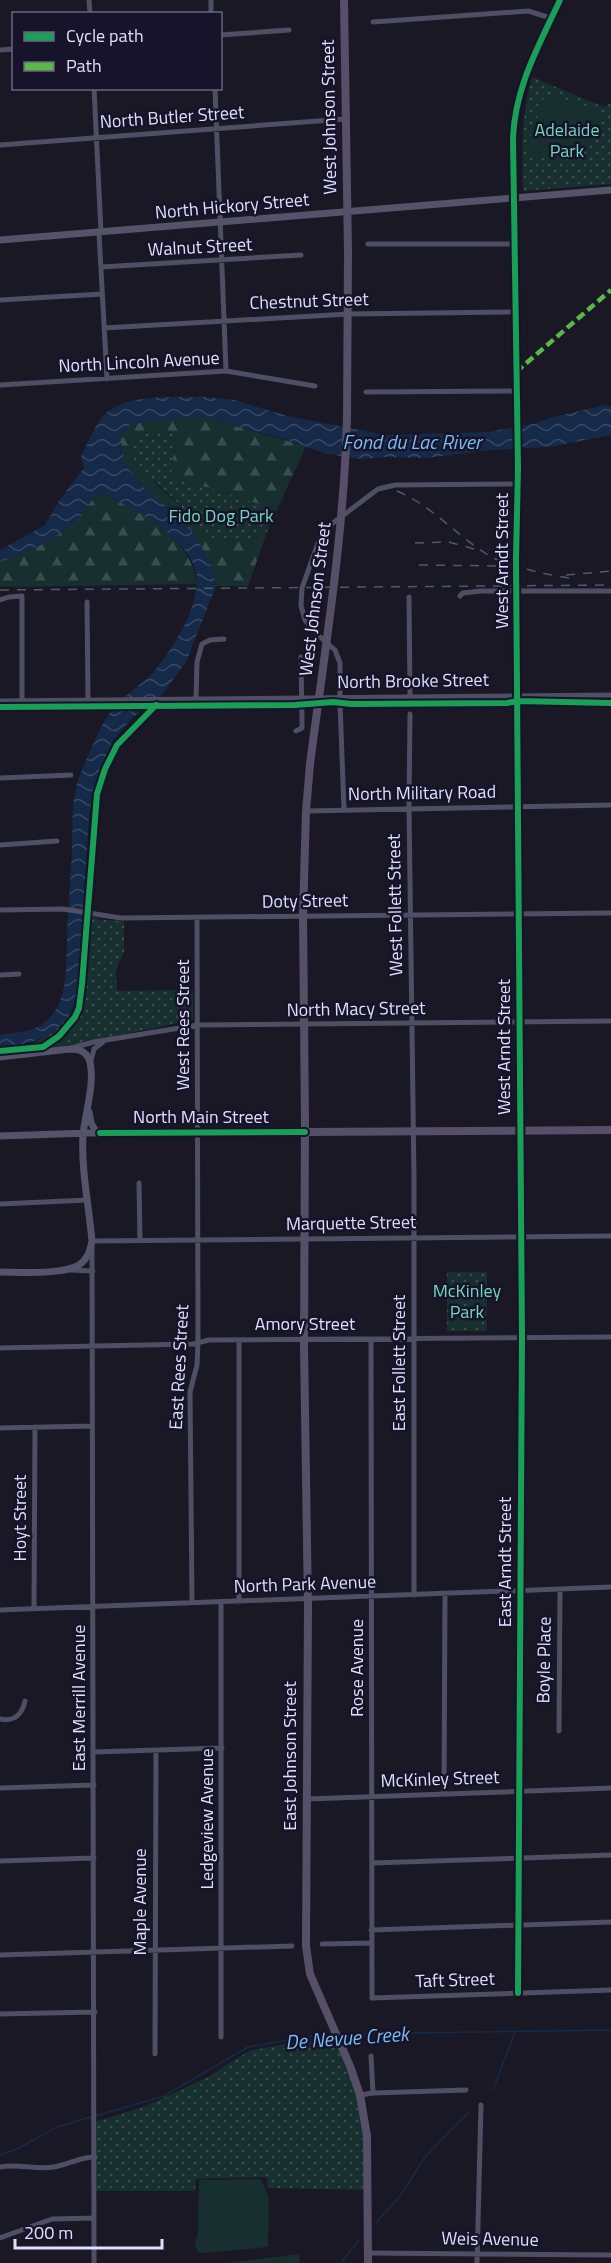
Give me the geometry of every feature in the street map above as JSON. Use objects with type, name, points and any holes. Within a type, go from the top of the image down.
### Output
[{"type":"main road","name":"West Johnson Street","points":[[304,1238],[306,1132],[303,916],[306,811],[310,764],[339,550],[347,418],[344,0]]},
{"type":"main road","name":"North Main Street","points":[[306,1132],[611,1130]]},
{"type":"main road","name":"East Johnson Street","points":[[304,1238],[307,1599],[306,1946],[310,1974],[337,2041],[350,2066],[360,2095],[367,2136],[368,2263]]},
{"type":"street","name":"West Arndt Street","points":[[519,1131],[516,591],[518,468],[513,138],[516,108],[526,72],[560,0]]},
{"type":"street","points":[[373,22],[528,10],[551,18]]},
{"type":"street","points":[[222,35],[289,30]]},
{"type":"street","points":[[93,90],[107,379]]},
{"type":"street","points":[[215,90],[226,371]]},
{"type":"street","name":"North Butler Street","points":[[0,145],[345,119]]},
{"type":"street","name":"North Hickory Street","points":[[0,240],[611,190]]},
{"type":"street","points":[[368,244],[514,244]]},
{"type":"street","name":"Walnut Street","points":[[101,267],[301,255]]},
{"type":"street","points":[[0,300],[102,294]]},
{"type":"street","name":"Chestnut Street","points":[[104,328],[348,314],[515,312]]},
{"type":"street","name":"North Lincoln Avenue","points":[[0,385],[226,371],[315,386]]},
{"type":"street","points":[[366,392],[517,391]]},
{"type":"street","points":[[344,809],[340,663],[338,654],[307,624],[301,606],[304,581],[325,529],[378,489],[395,486],[517,484]]},
{"type":"street","points":[[460,596],[468,592],[611,591]]},
{"type":"street","points":[[0,600],[22,596],[22,700]]},
{"type":"street","points":[[409,597],[410,695]]},
{"type":"street","points":[[87,602],[88,699]]},
{"type":"street","points":[[196,699],[197,662],[202,644],[210,640],[224,639]]},
{"type":"street","points":[[296,732],[302,728],[301,657]]},
{"type":"street","name":"North Brooke Street","points":[[0,701],[410,695],[611,695]]},
{"type":"street","name":"West Follett Street","points":[[410,714],[413,1132]]},
{"type":"street","points":[[0,778],[71,775]]},
{"type":"street","name":"North Military Road","points":[[306,811],[409,807],[611,805]]},
{"type":"street","points":[[0,845],[57,841]]},
{"type":"street","name":"Doty Street","points":[[0,910],[63,909],[121,918],[611,913]]},
{"type":"street","name":"West Rees Street","points":[[197,917],[198,1132]]},
{"type":"street","points":[[0,975],[19,974]]},
{"type":"street","name":"North Macy Street","points":[[0,1057],[69,1049],[94,1042],[198,1025],[611,1021]]},
{"type":"street","points":[[83,1151],[88,1141],[99,1133],[90,1119],[90,1063],[93,1052],[104,1042]]},
{"type":"street","points":[[69,1049],[82,1051],[90,1063]]},
{"type":"street","name":"East Merrill Avenue","points":[[89,1101],[83,1133],[83,1151],[93,1271],[94,2263]]},
{"type":"street","name":"East Arndt Street","points":[[518,1993],[522,1338],[519,1131]]},
{"type":"street","name":"East Rees Street","points":[[192,1603],[190,1392],[197,1365],[198,1342],[198,1132]]},
{"type":"street","name":"North Main Street","points":[[0,1137],[83,1133],[306,1132]]},
{"type":"street","name":"East Follett Street","points":[[413,1132],[414,1595]]},
{"type":"street","points":[[139,1183],[140,1240]]},
{"type":"street","points":[[0,1204],[88,1200]]},
{"type":"street","name":"Marquette Street","points":[[92,1240],[611,1236]]},
{"type":"street","points":[[0,1272],[68,1269],[77,1266],[88,1254],[92,1240]]},
{"type":"street","points":[[68,1269],[93,1271]]},
{"type":"street","name":"Amory Street","points":[[0,1348],[193,1344],[239,1340],[611,1337]]},
{"type":"street","name":"Rose Avenue","points":[[371,1339],[372,1998]]},
{"type":"street","points":[[239,1340],[239,1602]]},
{"type":"street","points":[[0,1428],[92,1426]]},
{"type":"street","name":"Hoyt Street","points":[[34,1609],[35,1427]]},
{"type":"street","name":"North Park Avenue","points":[[0,1610],[611,1587]]},
{"type":"street","name":"Boyle Place","points":[[559,1731],[560,1589]]},
{"type":"street","points":[[444,1794],[445,1594]]},
{"type":"street","name":"Ledgeview Avenue","points":[[221,1602],[221,2037]]},
{"type":"street","points":[[0,1719],[10,1720],[18,1716],[25,1701]]},
{"type":"street","points":[[93,1752],[222,1748]]},
{"type":"street","name":"Maple Avenue","points":[[155,2054],[156,1750]]},
{"type":"street","points":[[0,1788],[94,1785]]},
{"type":"street","name":"McKinley Street","points":[[307,1798],[611,1788]]},
{"type":"street","points":[[372,1863],[611,1855]]},
{"type":"street","points":[[0,1861],[94,1858]]},
{"type":"street","points":[[371,1930],[611,1922]]},
{"type":"street","points":[[322,1944],[371,1943]]},
{"type":"street","points":[[0,1955],[292,1946]]},
{"type":"street","name":"Taft Street","points":[[372,1998],[611,1990]]},
{"type":"street","points":[[0,2014],[95,2012]]},
{"type":"street","points":[[371,2056],[373,2092]]},
{"type":"street","points":[[360,2095],[373,2092],[466,2090]]},
{"type":"street","points":[[477,2263],[481,2105]]},
{"type":"street","points":[[0,2167],[49,2168],[86,2157],[94,2157]]},
{"type":"street","points":[[0,2238],[52,2219],[94,2218]]},
{"type":"street","name":"Weis Avenue","points":[[368,2253],[611,2256]]},
{"type":"green space","name":"Adelaide Park","points":[[532,77],[604,107],[611,103],[611,184],[523,191],[524,120]]},
{"type":"green space","points":[[551,95],[601,111],[599,126],[586,149],[565,160],[552,160],[539,156],[526,148],[544,98]]},
{"type":"green space","points":[[177,418],[206,418],[306,446],[277,510],[171,476],[176,433],[154,482],[217,540],[252,539],[267,532],[248,586],[216,586],[210,562],[179,517],[147,490],[125,465],[119,437],[131,424]]},
{"type":"green space","name":"Fido Dog Park","points":[[176,432],[171,476],[277,510],[267,532],[252,539],[217,540],[208,536],[176,501],[135,463],[132,449],[135,437],[149,433]]},
{"type":"green space","points":[[100,493],[147,517],[174,539],[193,568],[197,584],[0,587],[0,562],[52,539],[79,518]]},
{"type":"green space","points":[[82,913],[103,920],[124,921],[124,952],[116,969],[117,991],[193,990],[193,1020],[77,1044],[34,1049],[34,1042],[60,1025],[72,1010],[75,1002],[78,990]]},
{"type":"green space","name":"McKinley Park","points":[[447,1272],[487,1272],[487,1331],[447,1331]]},
{"type":"green space","points":[[452,1312],[472,1312],[472,1325],[452,1325]]},
{"type":"green space","points":[[299,2041],[337,2041],[360,2095],[368,2190],[268,2188],[267,2177],[196,2179],[195,2191],[94,2191],[95,2122],[146,2106],[208,2077],[249,2051]]},
{"type":"green space","points":[[260,2179],[269,2197],[268,2247],[198,2252],[195,2245],[198,2232],[199,2180]]},
{"type":"green space","points":[[299,2254],[300,2263],[227,2263]]},
{"type":"water","name":"Fond du Lac River","points":[[205,397],[234,400],[288,416],[385,435],[489,432],[537,423],[605,405],[611,406],[611,435],[549,447],[490,450],[427,458],[361,459],[327,454],[288,440],[206,418],[177,418],[131,424],[120,436],[125,465],[147,490],[179,517],[196,537],[210,562],[216,586],[186,662],[159,699],[133,717],[113,740],[93,789],[89,816],[78,991],[73,1006],[67,1018],[50,1034],[28,1043],[0,1048],[0,1034],[23,1032],[39,1026],[51,1016],[59,1004],[66,972],[73,808],[79,779],[109,714],[155,670],[178,637],[191,610],[197,584],[196,572],[191,559],[170,535],[127,506],[100,493],[79,518],[42,544],[0,562],[0,550],[45,525],[61,498],[84,468],[81,457],[98,423],[110,410],[134,400]]},
{"type":"waterway","name":"De Nevue Creek","points":[[341,2034],[611,2030]]},
{"type":"waterway","points":[[493,2090],[515,2032]]},
{"type":"waterway","name":"De Nevue Creek","points":[[0,2155],[19,2148],[57,2127],[164,2096],[248,2047],[313,2036],[333,2035]]},
{"type":"waterway","points":[[376,2223],[400,2196],[425,2157],[468,2113]]},
{"type":"waterway","points":[[341,2263],[360,2239]]},
{"type":"railway","points":[[397,491],[410,497],[476,547],[496,559],[531,570],[577,579]]},
{"type":"railway","points":[[415,543],[449,542],[474,549]]},
{"type":"railway","points":[[419,565],[506,566]]},
{"type":"railway","points":[[566,575],[611,571]]},
{"type":"railway","points":[[0,590],[611,585]]},
{"type":"marked path","points":[[516,372],[611,290]]},
{"type":"cycle path","points":[[518,1993],[522,1338],[516,559],[518,468],[513,138],[518,101],[523,84],[536,50],[560,0]]},
{"type":"cycle path","points":[[0,707],[295,705],[333,702],[351,704],[507,703],[518,701],[611,703]]},
{"type":"cycle path","points":[[0,1051],[43,1047],[59,1036],[75,1017],[79,1008],[82,984],[97,794],[105,769],[117,745],[156,705]]},
{"type":"cycle path","points":[[100,1133],[305,1132]]}]
